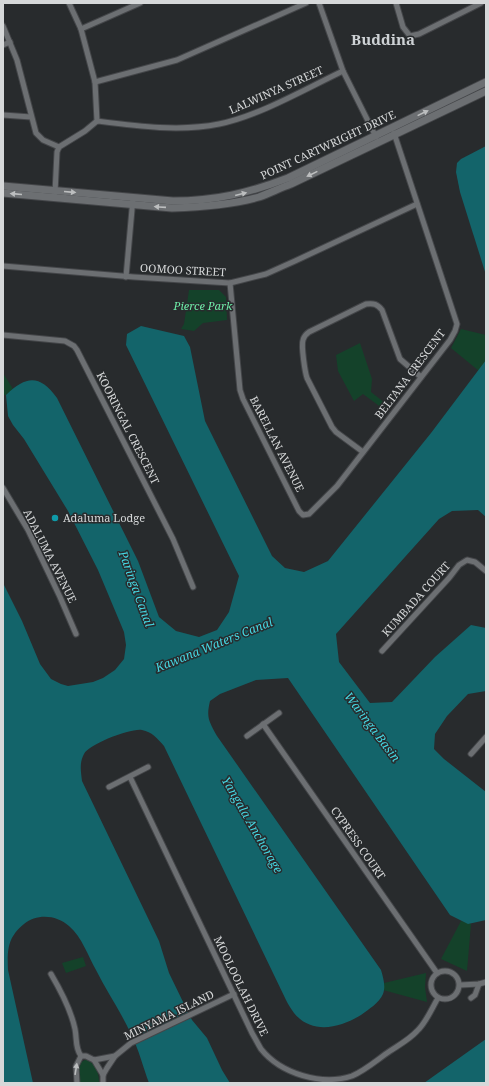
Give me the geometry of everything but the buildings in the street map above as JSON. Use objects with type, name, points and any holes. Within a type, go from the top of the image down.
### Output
[{"type":"main road","name":"POINT CARTWRIGHT DRIVE","points":[[3,186],[55,194],[133,202],[172,208],[230,203],[259,197],[291,184],[486,82]]},
{"type":"main road","name":"POINT CARTWRIGHT DRIVE","points":[[393,131],[486,91]]},
{"type":"main road","name":"POINT CARTWRIGHT DRIVE","points":[[3,193],[55,194]]},
{"type":"street","points":[[55,194],[57,152],[59,147],[85,131],[97,121],[95,82],[81,29],[69,3]]},
{"type":"street","points":[[81,29],[140,3]]},
{"type":"street","points":[[95,82],[177,60],[306,3]]},
{"type":"street","points":[[319,3],[343,71],[377,139]]},
{"type":"street","points":[[396,3],[406,32],[410,36],[415,36],[481,3]]},
{"type":"street","points":[[3,26],[17,60],[36,133],[39,137],[59,147]]},
{"type":"street","points":[[3,45],[10,42]]},
{"type":"street","name":"LALWINYA STREET","points":[[97,121],[147,127],[202,127],[220,124],[241,118],[267,107],[343,71]]},
{"type":"street","points":[[3,115],[31,118]]},
{"type":"street","name":"BELTANA CRESCENT","points":[[303,515],[309,514],[314,510],[337,486],[450,340],[457,324],[393,131]]},
{"type":"street","points":[[126,277],[133,202]]},
{"type":"street","name":"OOMOO STREET","points":[[3,266],[126,277],[230,283],[266,274],[417,204]]},
{"type":"street","name":"BARELLAN AVENUE","points":[[230,283],[240,390],[243,399],[299,511],[303,515]]},
{"type":"street","points":[[363,452],[336,432],[332,427],[307,378],[305,373],[303,343],[305,336],[309,332],[366,304],[372,303],[378,305],[382,310],[400,359],[421,377]]},
{"type":"street","name":"KOORINGAL CRESCENT","points":[[3,335],[65,341],[78,350],[173,539],[193,587]]},
{"type":"street","name":"ADALUMA AVENUE","points":[[3,488],[28,530],[76,634]]},
{"type":"street","name":"KUMBADA COURT","points":[[382,651],[449,578],[459,565],[467,560],[475,562],[486,571]]},
{"type":"street","points":[[246,736],[279,713]]},
{"type":"street","name":"CYPRESS COURT","points":[[263,724],[437,973]]},
{"type":"street","points":[[471,754],[485,739]]},
{"type":"street","points":[[109,787],[148,767]]},
{"type":"street","name":"MOOLOOLAH DRIVE","points":[[130,777],[252,1033],[261,1049],[273,1060],[300,1075],[315,1079],[332,1080],[352,1076],[418,1031],[438,998]]},
{"type":"street","points":[[448,971],[459,980],[459,990],[452,998],[448,1000],[438,998],[432,990],[432,980],[437,973],[448,971]]},
{"type":"street","points":[[52,974],[63,995],[75,1028],[77,1050],[81,1056],[76,1066],[77,1083]]},
{"type":"street","points":[[460,985],[486,982]]},
{"type":"street","points":[[471,998],[475,995],[479,984]]},
{"type":"street","name":"MINYAMA ISLAND","points":[[103,1083],[107,1068],[115,1056],[131,1043],[234,994]]},
{"type":"street","name":"MINYAMA ISLAND","points":[[81,1056],[86,1056],[94,1060],[115,1056]]},
{"type":"street","points":[[94,1060],[104,1075]]},
{"type":"green space","name":"Pierce Park","points":[[189,290],[219,290],[226,297],[227,320],[203,323],[194,331],[181,329],[184,324]]},
{"type":"green space","points":[[461,329],[486,335],[486,360],[479,371],[451,348]]},
{"type":"green space","points":[[360,343],[372,379],[371,392],[390,407],[386,411],[363,394],[354,401],[338,371],[336,355]]},
{"type":"green space","points":[[3,373],[13,389],[6,395],[3,395]]},
{"type":"green space","points":[[461,921],[471,924],[467,971],[441,959]]},
{"type":"green space","points":[[83,957],[86,966],[66,973],[62,963]]},
{"type":"green space","points":[[426,973],[425,987],[427,1002],[383,990],[384,983]]},
{"type":"green space","points":[[87,1059],[93,1063],[96,1069],[99,1083],[80,1083],[78,1073],[81,1062]]},
{"type":"water","points":[[486,146],[486,275],[460,192],[456,172],[457,163],[461,159]]},
{"type":"water","points":[[141,326],[184,336],[190,347],[205,421],[272,556],[285,568],[304,572],[328,561],[431,433],[486,360],[486,517],[478,510],[452,511],[439,519],[336,634],[339,662],[370,703],[392,702],[435,657],[471,625],[486,628],[486,691],[468,694],[447,716],[435,734],[434,749],[444,759],[486,792],[486,920],[468,924],[450,915],[288,678],[256,680],[220,694],[210,701],[208,716],[210,723],[217,736],[381,970],[384,985],[383,994],[374,1006],[361,1015],[353,1020],[335,1026],[318,1027],[301,1020],[294,1013],[286,1000],[164,746],[149,732],[137,730],[120,734],[102,741],[87,750],[81,761],[82,781],[159,941],[169,973],[185,1006],[192,1020],[207,1038],[222,1070],[230,1083],[149,1083],[139,1052],[131,1034],[78,936],[74,930],[64,922],[53,918],[41,917],[29,920],[19,929],[12,939],[8,950],[8,970],[33,1083],[3,1083],[3,583],[22,621],[40,664],[51,679],[68,686],[93,682],[103,678],[115,670],[124,659],[126,645],[124,632],[98,570],[68,511],[24,439],[8,416],[6,395],[20,384],[33,380],[45,385],[57,398],[138,561],[159,617],[176,631],[199,637],[217,630],[229,612],[239,576],[126,345],[127,334]]},
{"type":"water","points":[[486,1039],[486,1083],[424,1083]]},
{"type":"place","name":"Adaluma Lodge","points":[[55,518]]},
{"type":"district","name":"Buddina","points":[[383,40]]},
{"type":"water label","name":"Paringa Canal","points":[[136,589]]},
{"type":"water label","name":"Kawana Waters Canal","points":[[214,645]]},
{"type":"water label","name":"Waringa Basin","points":[[372,727]]},
{"type":"water label","name":"Yangala Anchorage","points":[[252,825]]}]
